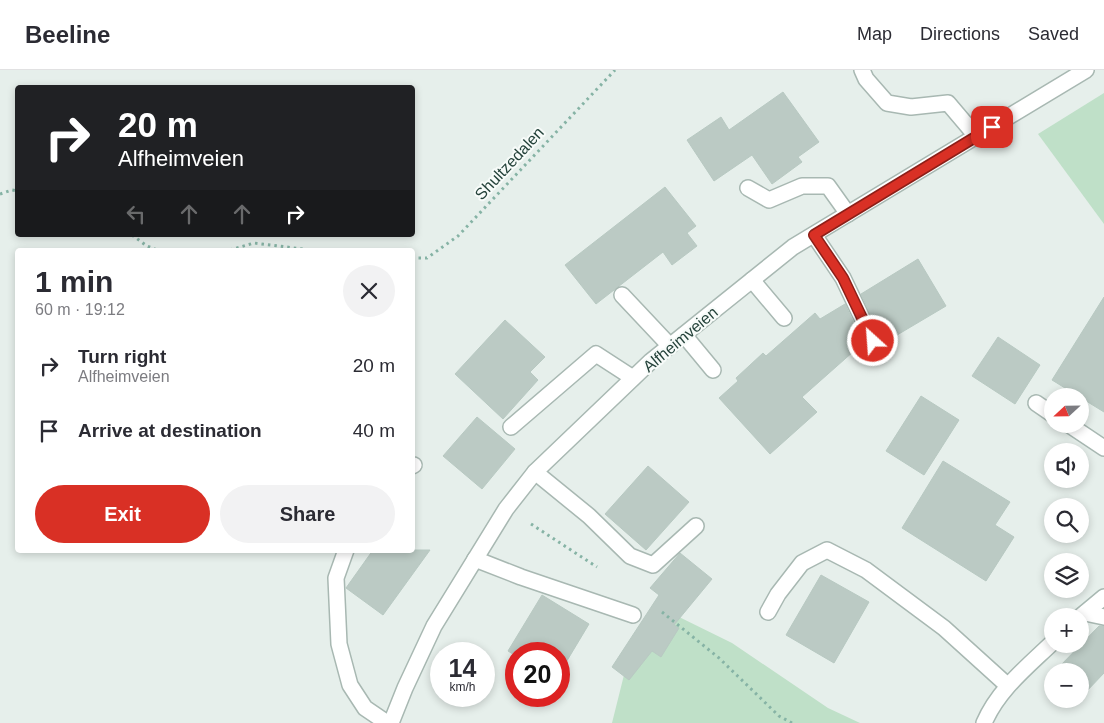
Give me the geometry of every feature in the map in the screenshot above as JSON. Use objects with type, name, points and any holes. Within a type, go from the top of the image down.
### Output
[{"type":"street","points":[[862,70],[866,79],[887,103],[911,107],[948,103],[976,136]]},
{"type":"street","name":"Alfheimveien","points":[[392,723],[405,688],[434,626],[506,508],[535,472],[633,378],[793,247],[1086,70]]},
{"type":"street","points":[[748,188],[769,200],[802,186],[828,186],[848,214]]},
{"type":"street","points":[[814,235],[843,278],[873,341]]},
{"type":"street","points":[[752,280],[784,318]]},
{"type":"street","points":[[622,295],[670,346]]},
{"type":"street","points":[[684,335],[713,370]]},
{"type":"street","points":[[511,427],[596,354],[633,378]]},
{"type":"street","points":[[1036,403],[1044,408]]},
{"type":"street","points":[[1082,433],[1104,448]]},
{"type":"street","points":[[535,472],[589,516],[630,556],[652,565],[696,526]]},
{"type":"street","points":[[768,612],[778,594],[802,562],[827,550],[866,570],[944,628],[1007,685]]},
{"type":"street","points":[[345,553],[336,578],[339,644],[350,685],[365,708],[386,723]]},
{"type":"street","points":[[475,558],[521,578],[633,615]]},
{"type":"street","points":[[1089,609],[1104,597]]},
{"type":"street","points":[[1089,616],[1104,617]]},
{"type":"street","points":[[984,723],[987,715],[1007,685],[1044,650]]},
{"type":"path","name":"Shultzedalen","points":[[415,258],[427,258],[458,236],[615,70]]},
{"type":"path","points":[[0,194],[15,190]]},
{"type":"path","points":[[135,237],[152,248]]},
{"type":"path","points":[[237,248],[254,243],[295,248]]},
{"type":"green space","points":[[1104,93],[1104,224],[1038,134]]},
{"type":"green space","points":[[673,614],[732,643],[828,708],[860,723],[612,723],[627,663]]},
{"type":"building","points":[[783,92],[819,142],[798,157],[802,162],[772,184],[752,155],[714,181],[687,140],[721,117],[729,130]]},
{"type":"building","points":[[665,187],[696,226],[687,233],[697,246],[672,265],[663,252],[596,304],[565,265]]},
{"type":"building","points":[[918,259],[946,306],[892,338],[884,324],[878,330],[861,294]]},
{"type":"building","points":[[1104,297],[1104,412],[1089,403],[1089,388],[1065,388],[1052,380]]},
{"type":"building","points":[[845,304],[863,343],[802,397],[817,412],[770,454],[719,398],[738,381],[736,378],[763,353],[766,356],[815,313],[820,319]]},
{"type":"building","points":[[505,320],[545,357],[530,372],[538,380],[503,419],[455,374]]},
{"type":"building","points":[[998,337],[1040,365],[1015,404],[972,376]]},
{"type":"building","points":[[921,396],[959,420],[924,475],[886,451]]},
{"type":"building","points":[[477,417],[515,449],[482,489],[443,456]]},
{"type":"building","points":[[943,461],[1010,502],[995,525],[1014,537],[986,581],[902,528]]},
{"type":"building","points":[[648,466],[689,502],[646,550],[605,514]]},
{"type":"building","points":[[415,550],[430,550],[383,615],[346,588],[371,553],[415,553]]},
{"type":"building","points":[[680,553],[712,579],[674,625],[679,628],[661,657],[652,651],[629,680],[612,667],[659,595],[650,588]]},
{"type":"building","points":[[821,575],[869,602],[834,663],[786,635]]},
{"type":"building","points":[[542,595],[589,624],[570,656],[570,642],[513,642]]},
{"type":"building","points":[[1099,626],[1104,626],[1104,673],[1089,689],[1089,663],[1063,663],[1073,653],[1089,653],[1089,636]]},
{"type":"route","points":[[873,341],[843,278],[814,235],[992,127]]}]
